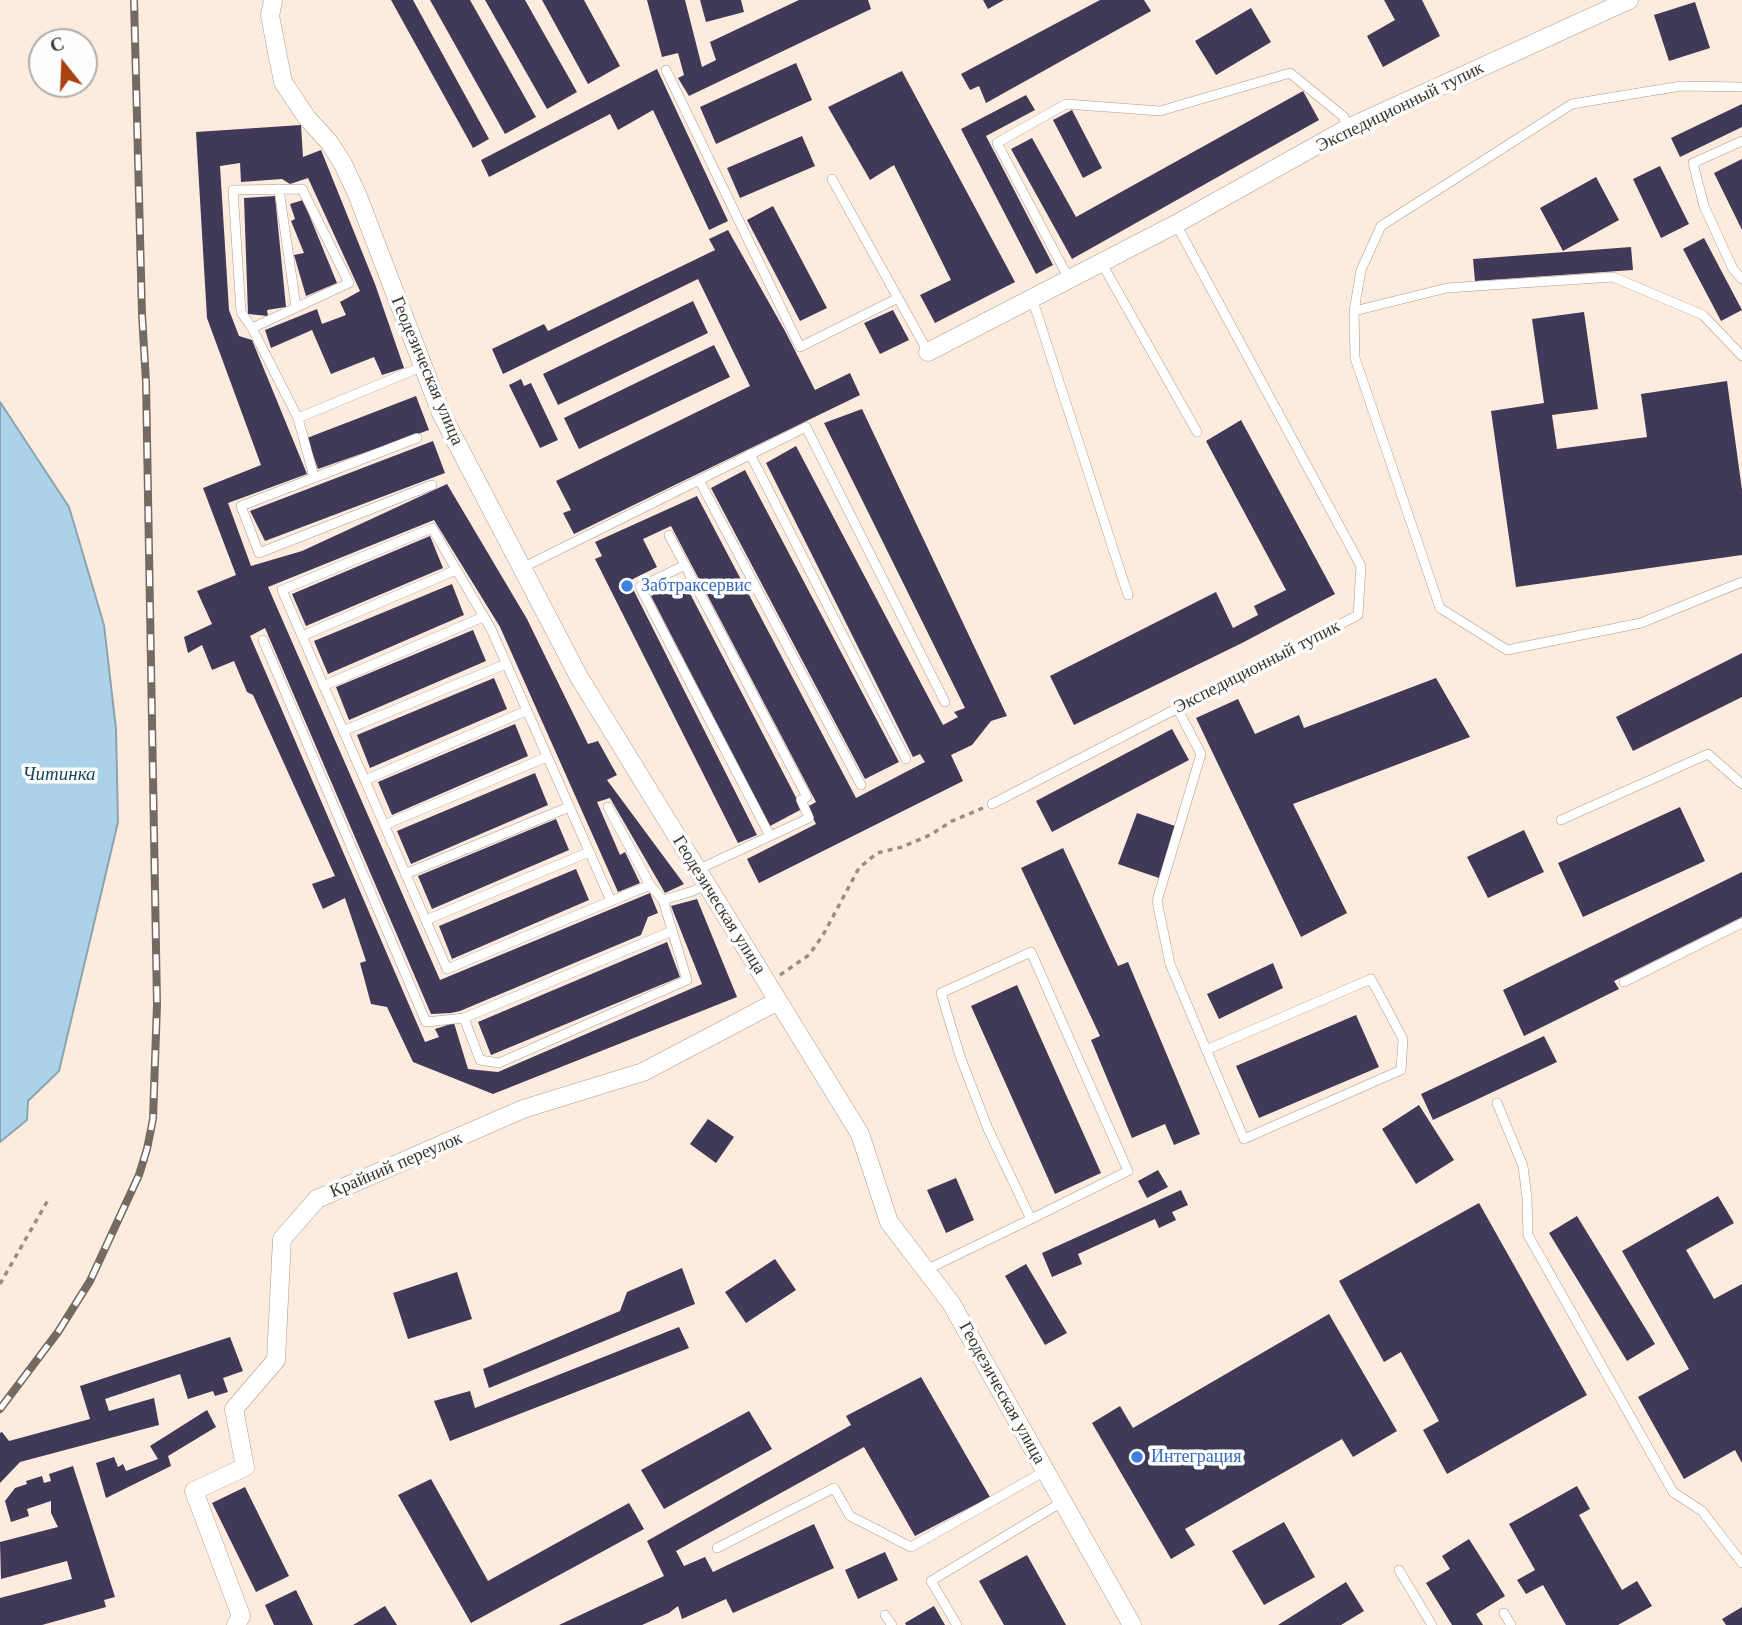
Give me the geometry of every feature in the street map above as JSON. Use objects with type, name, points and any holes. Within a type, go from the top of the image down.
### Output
[{"type":"street","name":"Геодезическая улица","points":[[273,0],[270,16],[283,82],[343,164],[441,413],[579,677],[860,1134],[890,1222],[951,1303],[1132,1625]]},
{"type":"street","name":"Экспедиционный тупик","points":[[928,352],[1176,224],[1346,129],[1629,0]]},
{"type":"street","name":"Крайний переулок","points":[[236,1625],[241,1616],[194,1491],[245,1467],[234,1409],[276,1360],[282,1239],[317,1199],[523,1110],[643,1072],[778,1001]]},
{"type":"lane","points":[[666,71],[800,347],[898,298]]},
{"type":"lane","points":[[1069,279],[997,143],[1066,104],[1160,111],[1290,73],[1344,117],[1346,129]]},
{"type":"lane","points":[[1742,87],[1681,86],[1572,104],[1381,226],[1361,270],[1354,311],[1355,358],[1440,608],[1507,650],[1642,623],[1742,582]]},
{"type":"lane","points":[[1742,141],[1693,163],[1704,206],[1733,269],[1742,279]]},
{"type":"lane","points":[[832,179],[928,352]]},
{"type":"lane","points":[[279,189],[296,307]]},
{"type":"lane","points":[[252,328],[349,283],[302,189],[233,190],[241,312],[252,328],[298,418],[314,477]]},
{"type":"lane","name":"Экспедиционный тупик","points":[[992,804],[1357,615],[1361,566],[1176,224]]},
{"type":"lane","points":[[1101,262],[1196,432]]},
{"type":"lane","points":[[1354,311],[1447,288],[1613,277],[1703,315],[1742,356]]},
{"type":"lane","points":[[1032,299],[1128,595]]},
{"type":"lane","points":[[298,418],[422,365]]},
{"type":"lane","points":[[522,568],[806,427],[945,702]]},
{"type":"lane","points":[[417,438],[242,506],[259,553],[432,485]]},
{"type":"lane","points":[[750,454],[906,759]]},
{"type":"lane","points":[[699,480],[861,785]]},
{"type":"lane","points":[[611,901],[506,664],[483,617],[432,528],[282,590],[447,969],[650,885]]},
{"type":"lane","points":[[663,900],[693,891],[702,878],[770,836],[809,818],[801,800],[807,797],[669,535]]},
{"type":"lane","points":[[685,565],[640,587],[770,836]]},
{"type":"lane","points":[[302,636],[456,570]]},
{"type":"lane","points":[[323,685],[483,617]]},
{"type":"lane","points":[[263,640],[426,1022],[464,1018],[672,931]]},
{"type":"lane","points":[[343,731],[506,664]]},
{"type":"lane","points":[[1177,708],[1201,754],[1157,901],[1170,964],[1206,1050],[1244,1139],[1401,1070],[1403,1040],[1371,979],[1206,1050]]},
{"type":"lane","points":[[365,780],[526,711]]},
{"type":"lane","points":[[1561,820],[1708,754],[1742,784]]},
{"type":"lane","points":[[384,825],[547,757]]},
{"type":"lane","points":[[405,874],[569,807]]},
{"type":"lane","points":[[464,1018],[480,1060],[499,1063],[687,980],[663,900],[650,885],[608,807]]},
{"type":"lane","points":[[426,920],[589,852]]},
{"type":"lane","points":[[1623,982],[1742,923]]},
{"type":"lane","points":[[926,1270],[1031,1219],[1128,1171],[1031,952],[941,993],[960,1056],[988,1129],[1031,1219]]},
{"type":"lane","points":[[1497,1103],[1523,1166],[1528,1235],[1673,1492],[1702,1511],[1742,1563]]},
{"type":"lane","points":[[717,1548],[834,1488],[850,1516],[911,1547],[1045,1471]]},
{"type":"lane","points":[[957,1625],[931,1581],[1062,1502]]},
{"type":"lane","points":[[1399,1570],[1432,1625]]},
{"type":"lane","points":[[1504,1612],[1511,1625]]},
{"type":"lane","points":[[885,1615],[892,1625]]},
{"type":"path","points":[[766,982],[809,955],[823,936],[859,868],[877,853],[902,847],[992,804]]},
{"type":"path","points":[[0,1284],[48,1200]]},
{"type":"water","name":"Читинка","points":[[0,402],[69,507],[104,625],[116,729],[118,822],[59,1071],[28,1101],[27,1120],[0,1142]]},
{"type":"building","points":[[391,0],[413,0],[489,139],[473,148]]},
{"type":"building","points":[[430,0],[470,0],[536,117],[505,134]]},
{"type":"building","points":[[485,0],[525,0],[577,92],[547,109]]},
{"type":"building","points":[[542,0],[584,0],[620,66],[588,84]]},
{"type":"building","points":[[647,0],[685,0],[702,67],[716,60],[710,42],[799,0],[868,0],[871,9],[689,96],[678,78],[684,75],[678,53],[662,57]]},
{"type":"building","points":[[700,0],[741,0],[744,12],[706,22]]},
{"type":"building","points":[[983,0],[1004,0],[988,9]]},
{"type":"building","points":[[1100,0],[1144,0],[1151,11],[986,103],[979,86],[970,90],[961,74]]},
{"type":"building","points":[[1384,0],[1422,0],[1440,36],[1383,67],[1367,36],[1395,20]]},
{"type":"building","points":[[1695,2],[1710,48],[1669,61],[1654,15]]},
{"type":"building","points":[[1251,8],[1271,42],[1216,75],[1195,41]]},
{"type":"building","points":[[796,63],[812,100],[716,144],[700,107]]},
{"type":"building","points":[[657,69],[728,221],[709,230],[653,110],[618,130],[610,114],[489,177],[481,160]]},
{"type":"building","points":[[902,71],[1015,282],[935,323],[920,295],[951,280],[894,165],[870,180],[828,107]]},
{"type":"building","points":[[1303,91],[1319,120],[1072,259],[1011,149],[1032,138],[1076,217]]},
{"type":"building","points":[[1026,95],[1035,110],[986,136],[1053,265],[1036,274],[961,129]]},
{"type":"building","points":[[1742,104],[1742,127],[1680,157],[1671,138]]},
{"type":"building","points":[[1072,110],[1102,168],[1083,178],[1053,120]]},
{"type":"building","points":[[301,125],[303,157],[321,150],[375,284],[404,368],[382,375],[374,357],[331,374],[312,330],[271,348],[265,330],[317,309],[322,324],[346,315],[340,302],[360,291],[308,178],[290,184],[282,179],[241,182],[240,163],[220,166],[229,310],[239,336],[252,340],[307,474],[228,503],[251,566],[302,551],[447,484],[527,619],[588,744],[598,741],[617,775],[607,780],[684,884],[665,893],[610,798],[597,802],[620,855],[625,852],[640,883],[618,892],[500,627],[434,520],[268,587],[440,980],[650,893],[658,913],[648,917],[641,935],[460,1011],[431,1014],[265,628],[250,636],[425,1042],[439,1037],[435,1029],[454,1023],[468,1069],[498,1072],[702,984],[671,906],[697,899],[737,997],[493,1094],[413,1062],[387,1007],[371,1004],[360,963],[366,961],[345,898],[323,909],[312,884],[335,876],[253,695],[247,692],[234,661],[212,670],[202,645],[188,653],[184,637],[212,624],[197,591],[236,575],[203,488],[261,465],[207,318],[196,132]]},
{"type":"building","points":[[802,136],[815,166],[740,198],[727,168]]},
{"type":"building","points":[[1742,159],[1742,230],[1714,173]]},
{"type":"building","points":[[1660,166],[1689,224],[1661,238],[1633,179]]},
{"type":"building","points":[[1596,177],[1619,220],[1563,251],[1540,208]]},
{"type":"building","points":[[275,196],[286,307],[267,310],[268,316],[248,314],[244,198]]},
{"type":"building","points":[[303,200],[337,283],[306,296],[294,255],[304,253],[291,221],[295,219],[290,204]]},
{"type":"building","points":[[773,206],[827,308],[800,321],[747,220]]},
{"type":"building","points":[[728,230],[815,390],[850,373],[860,395],[574,534],[563,513],[571,510],[556,481],[750,386],[698,279],[503,374],[492,349],[544,324],[548,331],[715,250],[709,239]]},
{"type":"building","points":[[1704,238],[1742,310],[1721,321],[1683,249]]},
{"type":"building","points":[[1631,247],[1633,270],[1475,281],[1473,259]]},
{"type":"building","points":[[693,301],[708,333],[558,405],[543,374]]},
{"type":"building","points":[[893,310],[909,340],[880,354],[864,323]]},
{"type":"building","points":[[1584,312],[1598,409],[1552,415],[1557,449],[1647,437],[1641,394],[1727,381],[1742,490],[1742,555],[1516,587],[1491,411],[1544,403],[1532,319]]},
{"type":"building","points":[[714,345],[730,377],[579,449],[564,418]]},
{"type":"building","points":[[521,379],[524,386],[531,383],[558,440],[540,448],[509,385]]},
{"type":"building","points":[[416,396],[429,430],[318,469],[307,438]]},
{"type":"building","points":[[862,409],[1007,716],[991,721],[972,745],[951,755],[963,781],[759,883],[747,859],[816,824],[807,807],[816,802],[671,526],[643,539],[657,567],[629,581],[757,835],[738,843],[595,559],[602,556],[595,542],[697,496],[856,798],[925,762],[920,754],[913,757],[766,463],[796,446],[943,725],[958,717],[954,712],[965,708],[824,423]]},
{"type":"building","points":[[1241,420],[1335,594],[1074,725],[1050,676],[1216,592],[1233,628],[1258,615],[1254,606],[1286,590],[1206,441]]},
{"type":"building","points":[[433,441],[445,473],[265,541],[250,511]]},
{"type":"building","points":[[745,470],[899,762],[865,779],[711,488]]},
{"type":"building","points":[[430,536],[443,568],[306,626],[292,594]]},
{"type":"building","points":[[683,580],[802,809],[770,826],[651,596]]},
{"type":"building","points":[[452,584],[464,615],[328,674],[314,641]]},
{"type":"building","points":[[473,630],[486,661],[349,720],[336,687]]},
{"type":"building","points":[[1742,653],[1742,697],[1633,751],[1616,717]]},
{"type":"building","points":[[494,678],[507,709],[370,768],[357,735]]},
{"type":"building","points":[[1436,678],[1470,737],[1293,804],[1347,913],[1301,937],[1196,718],[1238,699],[1255,734],[1299,715],[1304,728]]},
{"type":"building","points":[[515,724],[528,756],[392,815],[378,782]]},
{"type":"building","points":[[1172,729],[1189,760],[1052,832],[1036,801]]},
{"type":"building","points":[[535,773],[548,805],[411,864],[397,831]]},
{"type":"building","points":[[1680,807],[1705,861],[1583,917],[1558,863]]},
{"type":"building","points":[[1137,813],[1175,826],[1159,878],[1118,864]]},
{"type":"building","points":[[556,819],[569,850],[432,909],[418,876]]},
{"type":"building","points":[[1524,830],[1544,872],[1488,898],[1467,857]]},
{"type":"building","points":[[1063,848],[1118,966],[1128,962],[1200,1134],[1174,1145],[1165,1124],[1132,1138],[1091,1040],[1100,1036],[1021,868]]},
{"type":"building","points":[[576,869],[589,900],[452,959],[439,926]]},
{"type":"building","points":[[1742,872],[1742,917],[1614,981],[1619,989],[1524,1036],[1503,990]]},
{"type":"building","points":[[667,942],[680,977],[491,1055],[478,1022]]},
{"type":"building","points":[[1273,963],[1283,988],[1219,1019],[1207,994]]},
{"type":"building","points":[[1017,985],[1101,1173],[1055,1194],[971,1006]]},
{"type":"building","points":[[1356,1015],[1379,1067],[1259,1118],[1236,1066]]},
{"type":"building","points":[[1544,1036],[1557,1062],[1433,1120],[1421,1094]]},
{"type":"building","points":[[1419,1105],[1454,1160],[1416,1184],[1382,1129]]},
{"type":"building","points":[[708,1119],[734,1137],[716,1163],[690,1144]]},
{"type":"building","points":[[1158,1170],[1168,1187],[1147,1198],[1138,1181]]},
{"type":"building","points":[[956,1178],[974,1220],[946,1233],[927,1190]]},
{"type":"building","points":[[1181,1190],[1188,1205],[1172,1212],[1176,1220],[1159,1228],[1155,1219],[1078,1254],[1082,1264],[1052,1277],[1042,1253]]},
{"type":"building","points":[[1718,1196],[1734,1223],[1686,1250],[1714,1299],[1742,1284],[1742,1463],[1735,1450],[1684,1479],[1638,1397],[1689,1369],[1622,1251]]},
{"type":"building","points":[[1479,1203],[1587,1395],[1447,1474],[1423,1430],[1439,1421],[1401,1352],[1384,1362],[1339,1281]]},
{"type":"building","points":[[1577,1216],[1655,1344],[1627,1361],[1549,1233]]},
{"type":"building","points":[[775,1259],[796,1290],[746,1323],[725,1292]]},
{"type":"building","points":[[1026,1264],[1067,1333],[1045,1345],[1005,1276]]},
{"type":"building","points":[[682,1268],[695,1304],[489,1388],[483,1369],[620,1311],[627,1292]]},
{"type":"building","points":[[457,1272],[472,1319],[408,1339],[393,1293]]},
{"type":"building","points":[[1329,1314],[1397,1431],[1353,1457],[1342,1439],[1185,1529],[1195,1545],[1171,1559],[1092,1423],[1120,1406],[1133,1428]]},
{"type":"building","points":[[679,1327],[689,1348],[450,1441],[434,1401],[470,1391],[475,1408]]},
{"type":"building","points":[[230,1337],[243,1371],[223,1378],[228,1392],[215,1396],[213,1391],[188,1399],[180,1374],[105,1399],[109,1411],[154,1398],[159,1425],[20,1462],[0,1483],[0,1433],[9,1441],[90,1419],[80,1386]]},
{"type":"building","points":[[921,1377],[990,1497],[915,1536],[864,1447],[676,1551],[684,1566],[705,1557],[713,1572],[814,1524],[834,1568],[733,1613],[726,1599],[682,1619],[678,1606],[642,1625],[559,1625],[664,1576],[647,1541],[851,1425],[846,1416]]},
{"type":"building","points":[[207,1410],[216,1427],[168,1456],[171,1466],[106,1498],[96,1463],[114,1457],[118,1467],[123,1464],[126,1471],[158,1459],[150,1446]]},
{"type":"building","points":[[749,1411],[772,1449],[664,1509],[641,1470]]},
{"type":"building","points":[[73,1466],[115,1597],[104,1600],[106,1607],[42,1625],[0,1625],[0,1598],[72,1579],[67,1561],[1,1579],[0,1542],[58,1527],[51,1513],[51,1501],[27,1509],[29,1516],[11,1522],[5,1501],[15,1488],[27,1484],[26,1481],[42,1476],[44,1483],[51,1481],[49,1474]]},
{"type":"building","points":[[431,1479],[488,1581],[629,1503],[644,1529],[471,1623],[398,1495]]},
{"type":"building","points":[[1577,1486],[1590,1509],[1579,1515],[1622,1590],[1637,1581],[1652,1606],[1618,1625],[1566,1625],[1543,1585],[1526,1594],[1517,1580],[1535,1570],[1509,1524]]},
{"type":"building","points":[[245,1487],[289,1576],[256,1592],[212,1503]]},
{"type":"building","points":[[1284,1522],[1315,1577],[1264,1605],[1232,1551]]},
{"type":"building","points":[[1469,1539],[1505,1596],[1476,1614],[1483,1625],[1452,1625],[1426,1583],[1450,1569],[1442,1556]]},
{"type":"building","points":[[885,1552],[898,1580],[858,1599],[845,1570]]},
{"type":"building","points":[[1027,1555],[1066,1625],[1004,1625],[979,1581]]},
{"type":"building","points":[[1346,1582],[1364,1611],[1341,1625],[1278,1625]]},
{"type":"building","points":[[296,1590],[313,1625],[274,1625],[265,1605]]},
{"type":"building","points":[[385,1606],[397,1625],[353,1625]]},
{"type":"building","points":[[934,1606],[945,1625],[906,1625],[905,1623]]},
{"type":"building","points":[[1742,1607],[1742,1625],[1726,1625],[1722,1619]]},
{"type":"railway","points":[[0,1409],[58,1332],[90,1281],[139,1175],[153,1119],[157,1004],[146,382],[134,0]]},
{"type":"place","name":"Забтраксервис","points":[[627,586]]},
{"type":"place","name":"Интеграция","points":[[1137,1457]]}]
